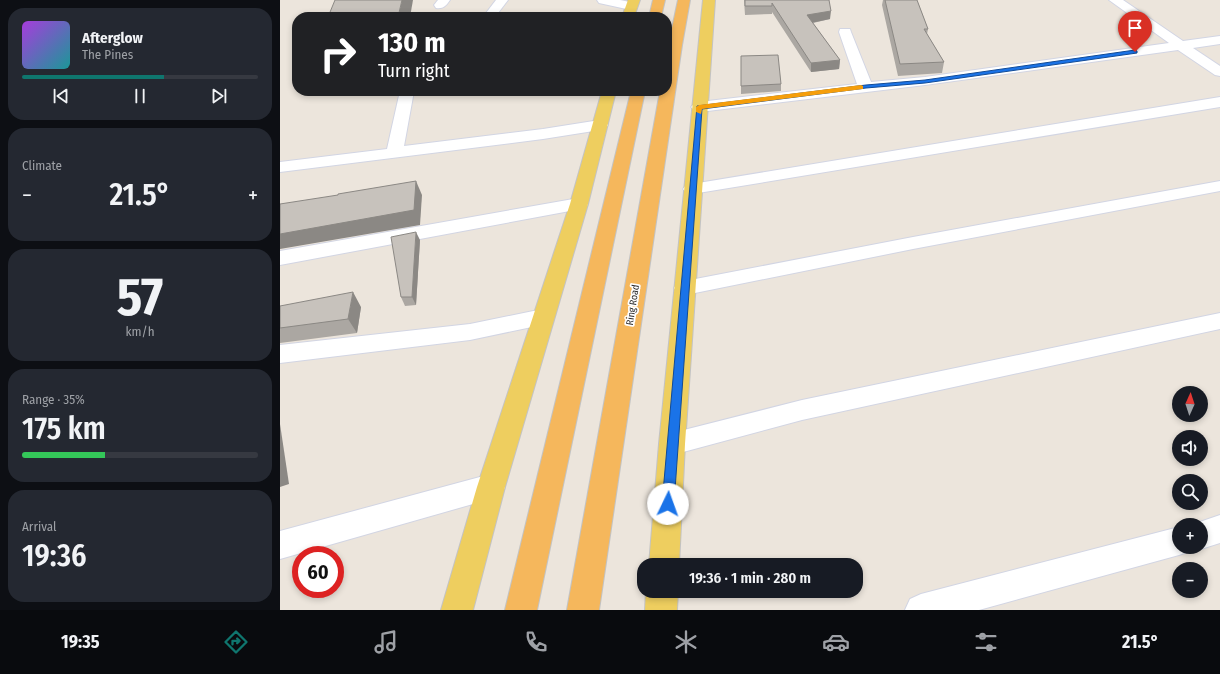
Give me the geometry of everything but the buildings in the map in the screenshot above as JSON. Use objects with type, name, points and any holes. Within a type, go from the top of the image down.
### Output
[{"type":"highway","points":[[656,12],[659,0]]},
{"type":"highway","name":"Ring Road","points":[[672,64],[684,0]]},
{"type":"highway","points":[[521,610],[637,96]]},
{"type":"highway","name":"Ring Road","points":[[583,610],[667,96]]},
{"type":"main road","points":[[664,558],[672,444],[686,288],[692,189],[709,0]]},
{"type":"main road","points":[[457,610],[492,487],[579,204],[608,96]]},
{"type":"main road","points":[[661,610],[662,598]]},
{"type":"street","points":[[493,12],[502,0]]},
{"type":"street","points":[[603,0],[631,8]]},
{"type":"street","points":[[1115,0],[1220,72]]},
{"type":"street","points":[[845,32],[866,87]]},
{"type":"street","points":[[699,107],[925,81],[1220,40]]},
{"type":"street","points":[[394,153],[406,96]]},
{"type":"street","points":[[692,189],[1220,102]]},
{"type":"street","points":[[280,167],[543,134],[600,125]]},
{"type":"street","points":[[686,288],[913,243],[1220,186]]},
{"type":"street","points":[[280,258],[579,204]]},
{"type":"street","points":[[280,354],[470,332],[543,318]]},
{"type":"street","points":[[672,444],[802,410],[1220,321]]},
{"type":"street","points":[[280,545],[492,487]]},
{"type":"street","points":[[1208,533],[1220,529]]},
{"type":"street","points":[[920,610],[1172,543]]},
{"type":"slow traffic","points":[[699,112],[699,107],[861,87]]},
{"type":"route","points":[[668,504],[699,107],[925,81],[1135,52]]}]
